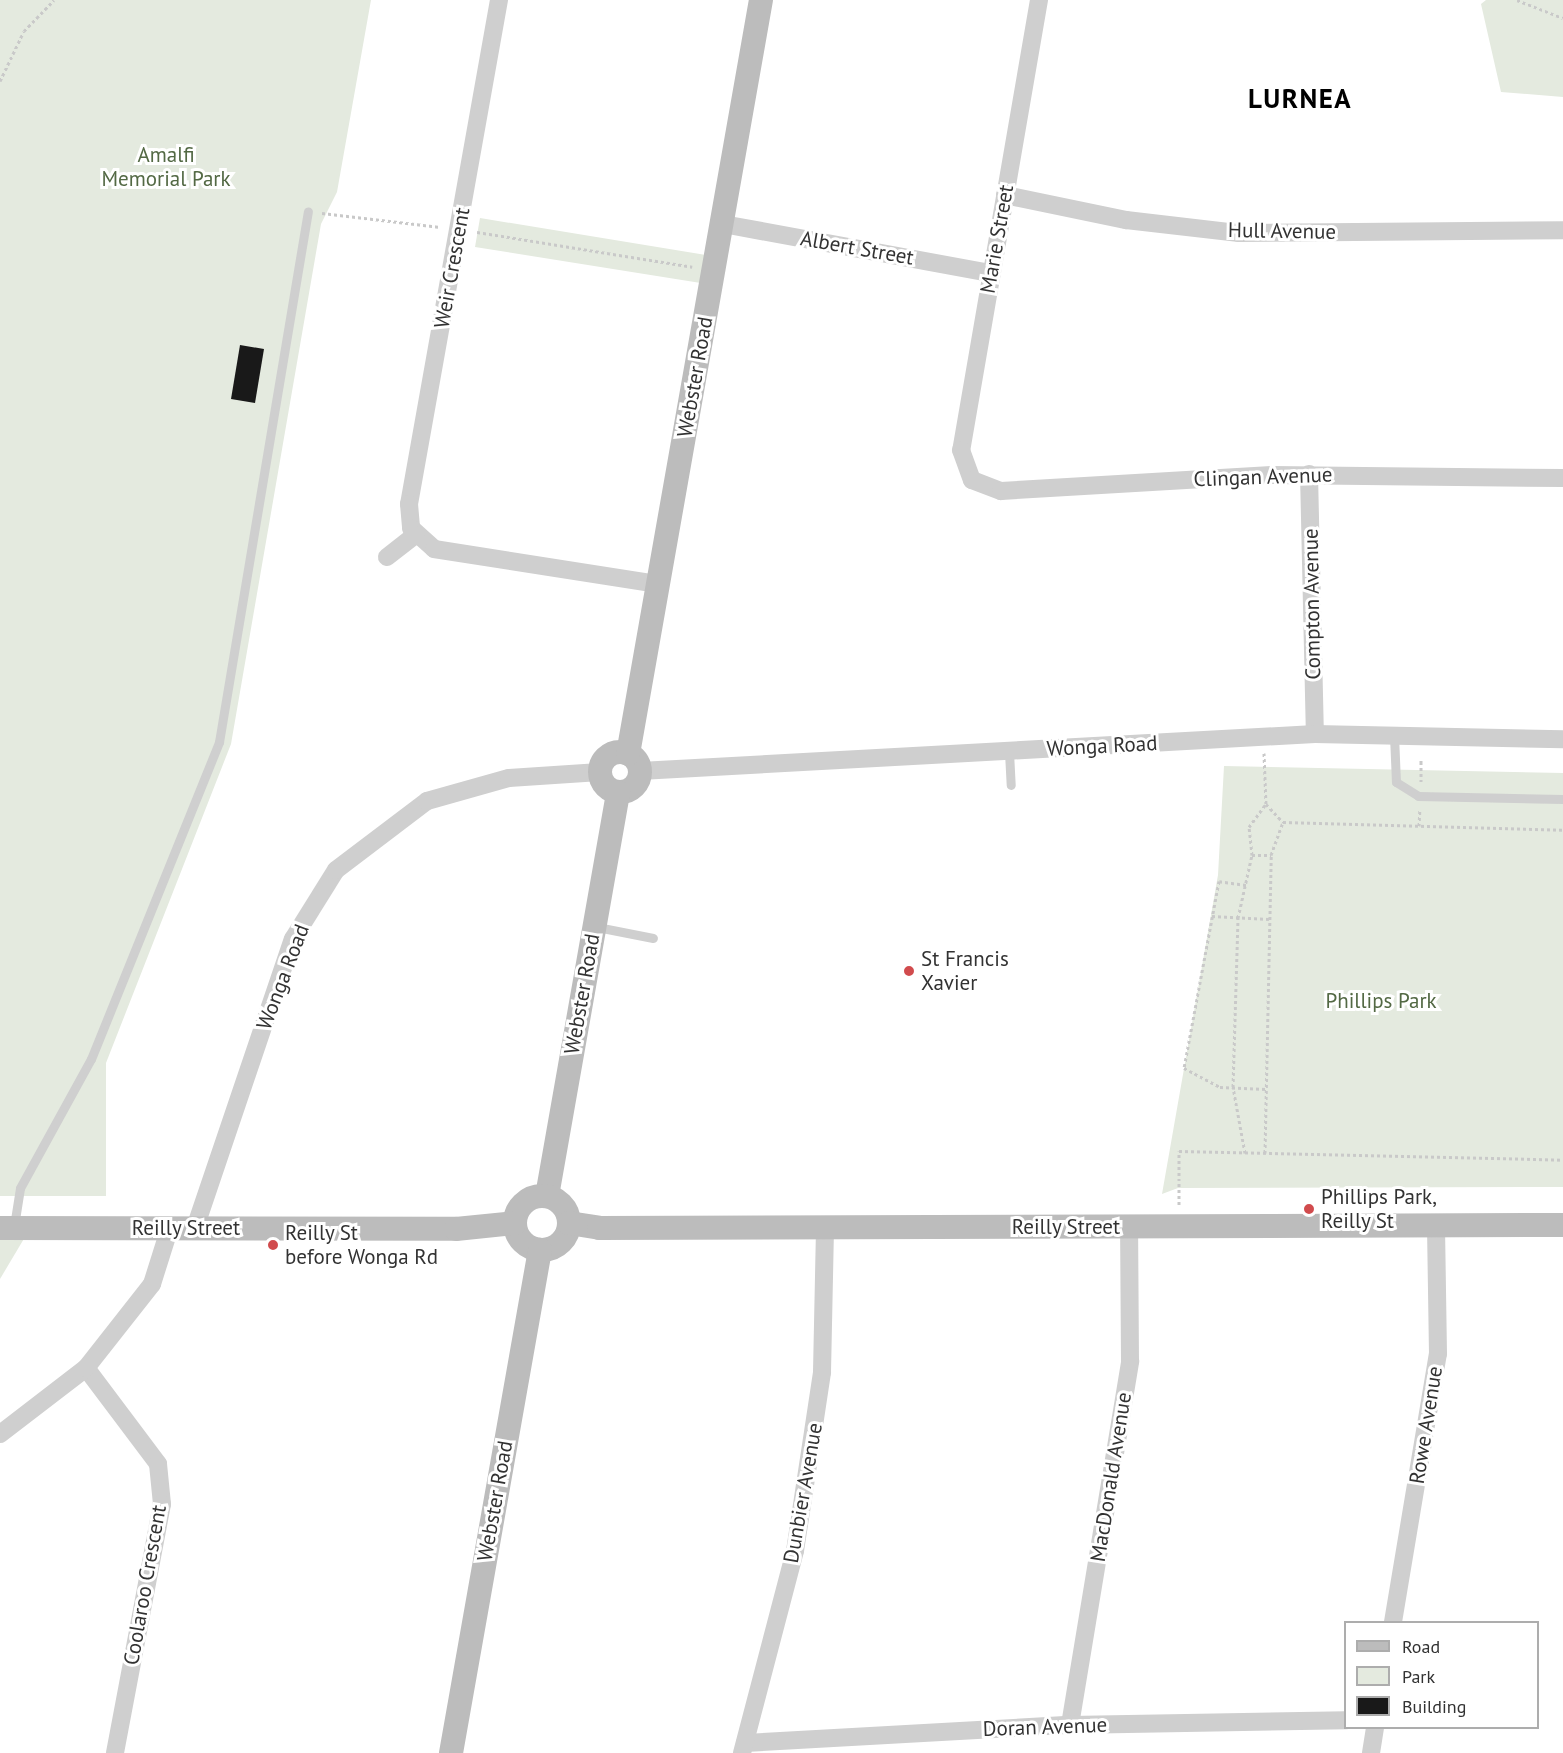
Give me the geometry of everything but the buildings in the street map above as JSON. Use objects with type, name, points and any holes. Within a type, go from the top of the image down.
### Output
[{"type":"street","name":"Weir Crescent","points":[[415,535],[409,504],[500,0]]},
{"type":"street","name":"Webster Road","points":[[634,763],[658,584],[761,0]]},
{"type":"street","name":"Marie Street","points":[[969,476],[961,450],[1039,0]]},
{"type":"street","name":"Hull Avenue","points":[[1005,195],[1126,220],[1239,233],[1563,230]]},
{"type":"street","name":"Albert Street","points":[[723,224],[991,273]]},
{"type":"street","name":"Clingan Avenue","points":[[969,476],[986,489],[1001,491],[1310,474],[1563,478]]},
{"type":"street","name":"Compton Avenue","points":[[1310,474],[1315,734]]},
{"type":"street","points":[[387,557],[415,535],[443,551],[658,584]]},
{"type":"street","name":"Wonga Road","points":[[634,763],[1009,752],[1315,734],[1563,738]]},
{"type":"street","points":[[610,756],[634,763],[636,784],[618,792],[604,783],[600,772],[610,756]]},
{"type":"street","name":"Wonga Road","points":[[195,1228],[293,939],[336,870],[427,801],[509,778],[600,772]]},
{"type":"street","name":"Webster Road","points":[[547,1196],[618,792]]},
{"type":"street","points":[[547,1196],[563,1205],[569,1223],[564,1239],[540,1250],[522,1241],[515,1223],[528,1199],[547,1196]]},
{"type":"street","name":"Reilly Street","points":[[7,1228],[456,1228],[515,1223]]},
{"type":"street","name":"Reilly Street","points":[[569,1223],[598,1228],[1563,1225]]},
{"type":"street","name":"Rowe Avenue","points":[[1393,1621],[1438,1354],[1436,1225]]},
{"type":"street","points":[[0,1434],[86,1368],[152,1284],[170,1227]]},
{"type":"street","name":"Dunbier Avenue","points":[[743,1748],[795,1551],[822,1372],[825,1227]]},
{"type":"street","name":"MacDonald Avenue","points":[[1070,1725],[1130,1361],[1129,1227]]},
{"type":"street","name":"Webster Road","points":[[451,1753],[540,1250]]},
{"type":"street","name":"Coolaroo Crescent","points":[[86,1368],[158,1464],[162,1504],[115,1753]]},
{"type":"street","name":"Doran Avenue","points":[[743,1748],[1070,1725],[1344,1720]]},
{"type":"street","points":[[1371,1753],[1375,1729]]},
{"type":"lane","points":[[7,1228],[20,1188],[91,1059],[219,742],[308,211]]},
{"type":"lane","points":[[1394,735],[1396,782],[1418,796],[1563,799]]},
{"type":"lane","points":[[1009,752],[1011,785]]},
{"type":"lane","points":[[594,926],[653,938]]},
{"type":"path","points":[[0,81],[24,31],[54,0]]},
{"type":"path","points":[[1517,0],[1563,18]]},
{"type":"path","points":[[308,211],[459,229],[714,271]]},
{"type":"path","points":[[1245,1152],[1233,1087],[1238,918],[1252,855],[1249,827],[1266,804],[1263,736]]},
{"type":"path","points":[[1266,804],[1283,822],[1563,830]]},
{"type":"path","points":[[1265,1153],[1271,855],[1283,822]]},
{"type":"path","points":[[1252,855],[1271,855]]},
{"type":"path","points":[[1246,885],[1219,881],[1184,1068],[1220,1087],[1266,1089]]},
{"type":"path","points":[[1212,916],[1269,919]]},
{"type":"path","points":[[1178,1205],[1179,1151],[1563,1160]]},
{"type":"green space","name":"Amalfi Memorial Park","points":[[0,0],[371,0],[337,192],[321,224],[231,744],[106,1063],[106,1196],[0,1196]]},
{"type":"green space","points":[[1486,0],[1563,0],[1563,97],[1501,92],[1481,4]]},
{"type":"green space","points":[[480,218],[712,256],[707,284],[475,247]]},
{"type":"green space","name":"Phillips Park","points":[[1224,766],[1563,773],[1563,1187],[1178,1188],[1162,1194],[1218,875]]},
{"type":"green space","points":[[0,1236],[25,1237],[0,1279]]},
{"type":"place","name":"St Francis Xavier","points":[[909,971]]},
{"type":"place","name":"Phillips Park, Reilly St","points":[[1309,1209]]},
{"type":"place","name":"Reilly St before Wonga Rd","points":[[273,1245]]},
{"type":"district","name":"LURNEA","points":[[1300,99]]}]
